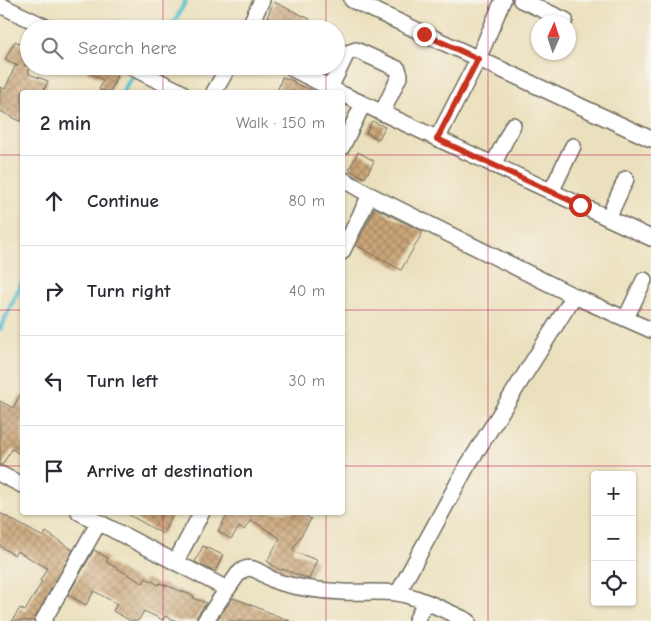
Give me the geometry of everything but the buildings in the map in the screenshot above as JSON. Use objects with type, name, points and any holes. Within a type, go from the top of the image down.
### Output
[{"type":"street","points":[[252,20],[262,0]]},
{"type":"street","points":[[352,0],[651,138]]},
{"type":"street","points":[[437,139],[478,59],[503,0]]},
{"type":"street","points":[[521,0],[554,15]]},
{"type":"street","points":[[0,5],[31,20]]},
{"type":"street","points":[[345,61],[350,50],[356,50],[398,68],[400,74],[382,113]]},
{"type":"street","points":[[145,75],[177,90]]},
{"type":"street","points":[[215,90],[224,75]]},
{"type":"street","points":[[305,75],[335,90]]},
{"type":"street","points":[[337,90],[341,75]]},
{"type":"street","points":[[345,95],[651,238]]},
{"type":"street","points":[[345,140],[363,104]]},
{"type":"street","points":[[493,165],[513,125]]},
{"type":"street","points":[[551,192],[573,146]]},
{"type":"street","points":[[608,218],[626,179]]},
{"type":"street","points":[[345,181],[370,195],[574,296],[651,330]]},
{"type":"street","points":[[345,246],[370,195]]},
{"type":"street","points":[[626,318],[644,280]]},
{"type":"street","points":[[398,593],[466,468],[574,296]]},
{"type":"street","points":[[0,474],[20,484]]},
{"type":"street","points":[[85,515],[227,588]]},
{"type":"street","points":[[176,561],[200,515]]},
{"type":"street","points":[[43,621],[99,522]]},
{"type":"street","points":[[205,621],[227,588],[242,570],[248,568],[254,568],[273,580],[286,584],[341,592],[398,593],[425,602],[468,621]]},
{"type":"street","points":[[416,621],[425,602]]},
{"type":"waterway","points":[[176,20],[186,0]]},
{"type":"waterway","points":[[124,90],[134,75]]},
{"type":"waterway","points":[[0,329],[20,286]]},
{"type":"route","points":[[424,34],[478,59],[437,139],[580,205]]}]
